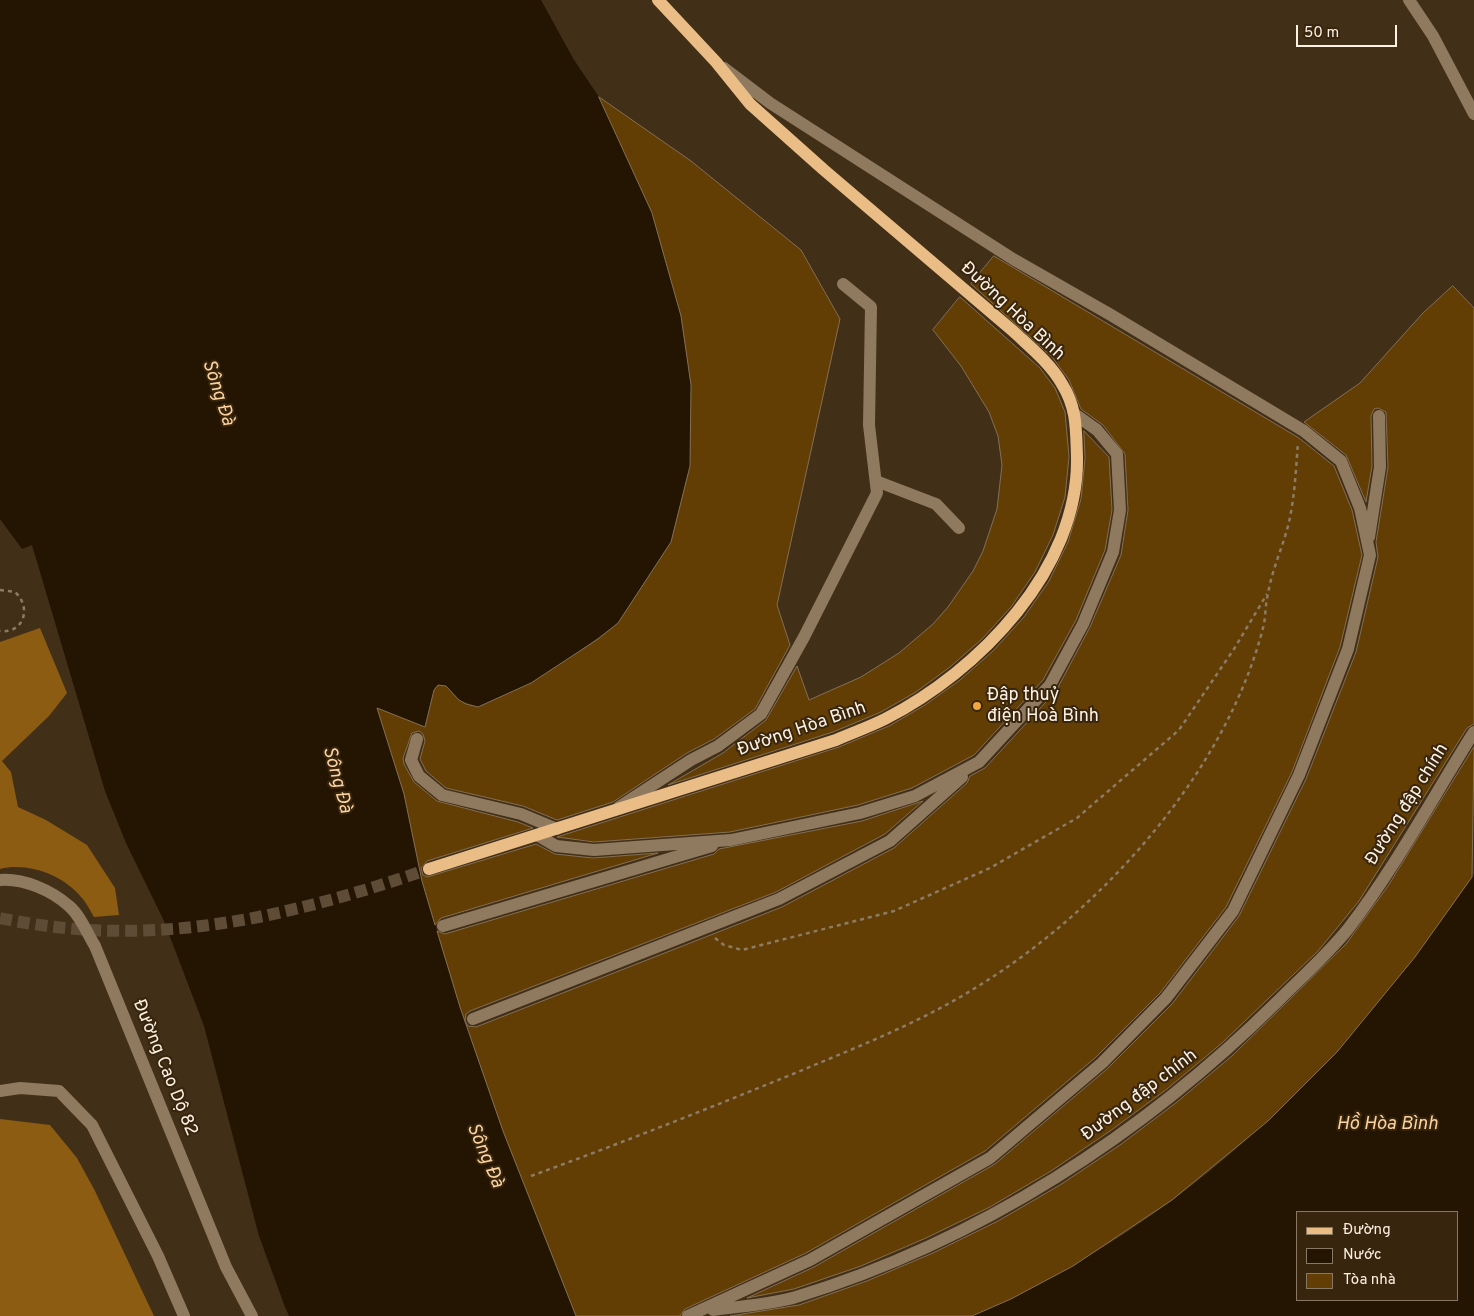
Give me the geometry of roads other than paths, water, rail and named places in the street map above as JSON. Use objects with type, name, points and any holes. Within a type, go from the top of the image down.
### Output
[{"type":"main road","name":"Đường Hòa Bình","points":[[429,870],[836,740],[885,719],[961,669],[994,639],[1034,589],[1064,532],[1077,475],[1076,415],[1062,384],[1043,359],[750,104],[716,62],[658,0]]},
{"type":"street","points":[[1410,0],[1433,36],[1474,114]]},
{"type":"street","points":[[693,1314],[810,1260],[990,1158],[1102,1063],[1166,998],[1233,911],[1299,775],[1348,649],[1370,555],[1360,508],[1341,462],[1299,428],[1111,315],[1013,259],[770,103],[716,62]]},
{"type":"street","points":[[612,811],[691,760],[718,746],[761,714],[804,637],[877,493],[868,425],[871,307],[843,284]]},
{"type":"street","points":[[473,1019],[779,900],[890,841],[979,762],[1050,685],[1083,624],[1113,552],[1120,510],[1118,454],[1097,430],[1076,415]]},
{"type":"street","points":[[1368,544],[1380,467],[1380,416]]},
{"type":"street","points":[[876,481],[936,504],[959,528]]},
{"type":"street","name":"Đường đập chính","points":[[693,1314],[794,1298],[891,1264],[984,1219],[1078,1164],[1159,1106],[1234,1045],[1347,930],[1376,889],[1474,732]]},
{"type":"street","points":[[417,739],[411,760],[419,776],[442,795],[520,814],[557,829]]},
{"type":"street","points":[[444,926],[731,840],[860,813],[906,799],[979,762]]},
{"type":"street","points":[[537,835],[556,846],[594,850],[731,840]]},
{"type":"street","name":"Đường Cao Dộ 82","points":[[0,880],[15,879],[46,891],[70,906],[95,946],[226,1267],[252,1316]]},
{"type":"street","points":[[0,1091],[20,1088],[59,1091],[92,1125],[158,1256],[184,1316]]},
{"type":"water","name":"Sông Đà","points":[[0,0],[541,0],[574,60],[599,97],[652,213],[681,316],[691,385],[690,466],[671,542],[618,623],[556,668],[531,683],[478,707],[459,700],[445,686],[438,685],[434,690],[425,727],[378,708],[404,794],[422,881],[460,1007],[503,1131],[576,1316],[289,1316],[285,1307],[259,1236],[204,1026],[164,921],[126,843],[105,791],[32,545],[22,549],[0,519]]},
{"type":"water","name":"Hồ Hòa Bình","points":[[1474,874],[1474,1316],[972,1316],[1051,1278],[1124,1234],[1192,1186],[1255,1132],[1314,1074],[1370,1012],[1423,945]]},
{"type":"tunnel","points":[[0,918],[56,927],[111,931],[165,929],[218,924],[323,902],[429,869]]},
{"type":"place","name":"Đập thuỷ điện Hoà Bình","points":[[977,706]]}]
